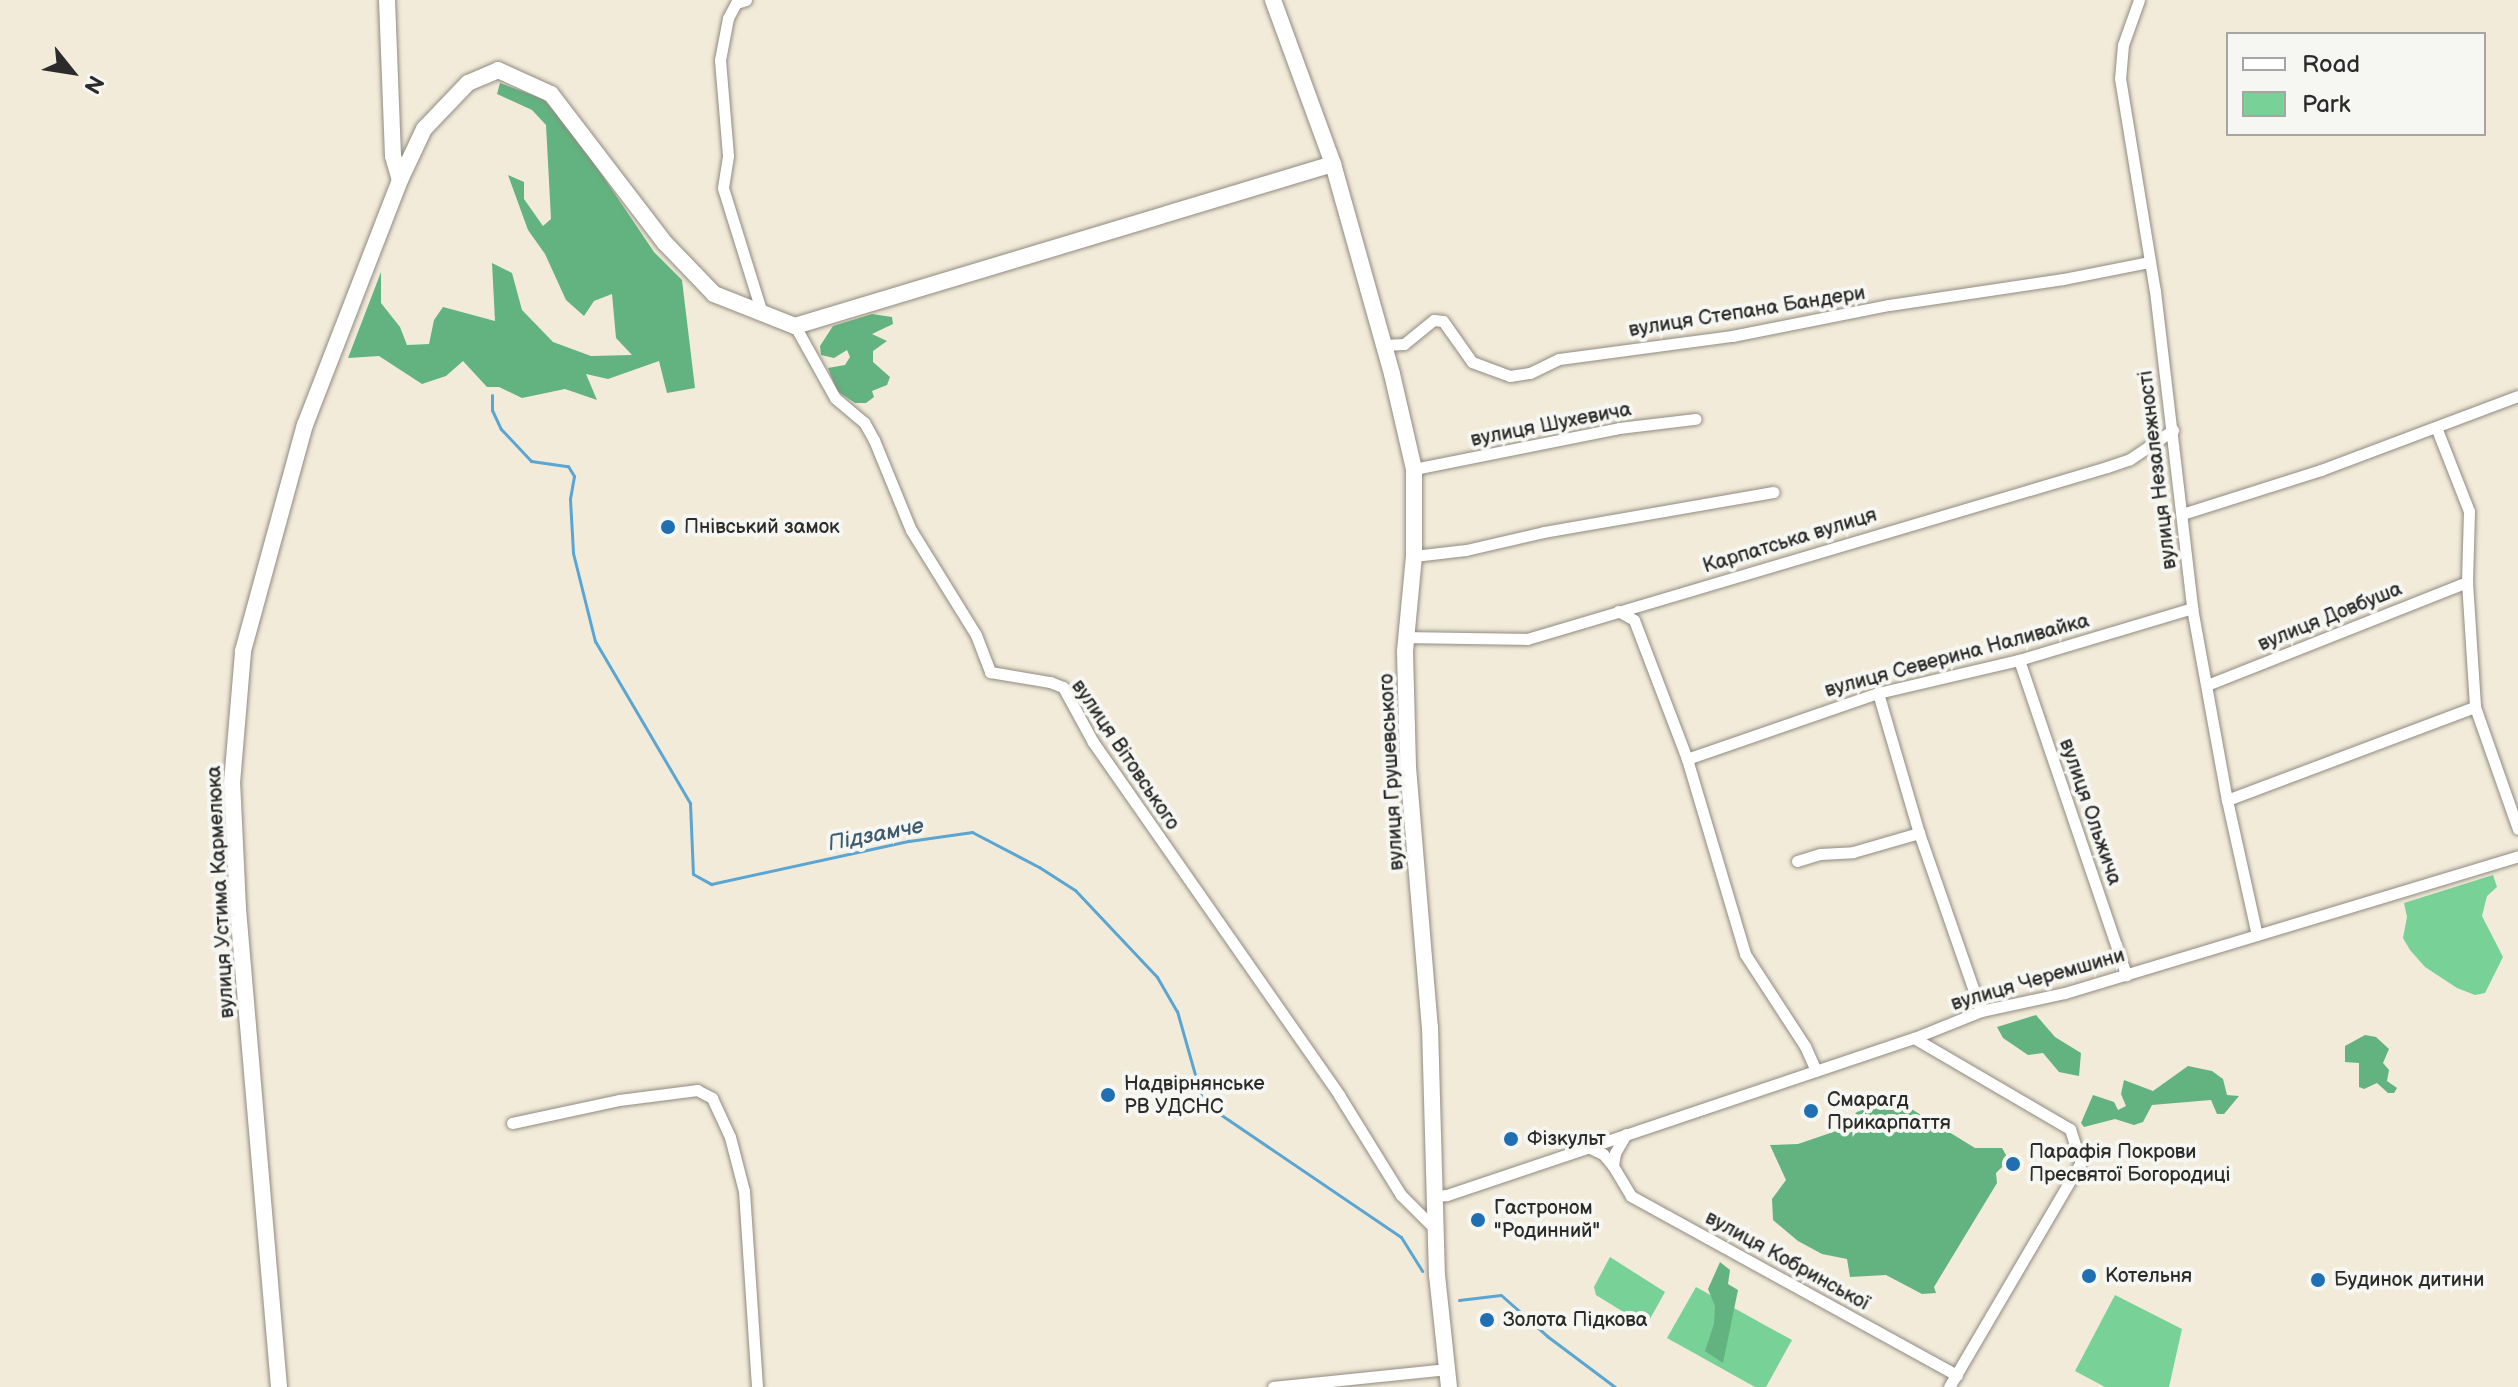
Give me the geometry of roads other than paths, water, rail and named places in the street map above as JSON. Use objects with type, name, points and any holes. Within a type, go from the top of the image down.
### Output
[{"type":"street","points":[[387,0],[393,156],[400,180]]},
{"type":"street","points":[[746,0],[736,3],[728,18],[720,60],[728,156],[723,188],[762,313]]},
{"type":"street","name":"вулиця Грушевського","points":[[1273,0],[1333,164],[1384,345],[1414,469],[1414,556],[1406,637],[1408,767],[1430,1027],[1435,1229],[1449,1387]]},
{"type":"street","name":"вулиця Незалежності","points":[[2139,0],[2123,45],[2120,78],[2173,430],[2192,608],[2227,800],[2257,935]]},
{"type":"street","name":"вулиця Устима Кармелюка","points":[[279,1387],[237,892],[232,783],[243,651],[305,425],[400,180],[424,129],[468,83],[498,70],[551,94],[665,243],[714,294],[795,326]]},
{"type":"street","points":[[795,326],[1333,164]]},
{"type":"street","name":"вулиця Степана Бандери","points":[[1384,345],[1404,344],[1434,320],[1443,321],[1472,362],[1510,376],[1530,373],[1559,359],[1732,336],[1889,305],[2063,279],[2149,262]]},
{"type":"street","name":"вулиця Вітовського","points":[[795,326],[835,398],[864,422],[911,530],[976,635],[990,672],[1063,687],[1093,742],[1339,1095],[1401,1195],[1435,1229]]},
{"type":"street","points":[[2182,514],[2321,470],[2518,396]]},
{"type":"street","name":"вулиця Шухевича","points":[[1414,469],[1619,428],[1695,419]]},
{"type":"street","points":[[2436,427],[2469,511],[2467,582],[2475,707],[2518,829]]},
{"type":"street","name":"Карпатська вулиця","points":[[1406,637],[1527,639],[2107,467],[2130,459],[2173,430]]},
{"type":"street","points":[[1414,556],[1466,550],[1544,532],[1774,492]]},
{"type":"street","name":"вулиця Довбуша","points":[[2207,685],[2467,582]]},
{"type":"street","name":"вулиця Северина Наливайка","points":[[1687,759],[1878,693],[2019,660],[2192,608]]},
{"type":"street","points":[[1618,611],[1634,620],[1687,759],[1745,954],[1805,1046],[1816,1071]]},
{"type":"street","name":"вулиця Ольжича","points":[[2019,660],[2126,975]]},
{"type":"street","points":[[1878,693],[1919,833],[1981,1011]]},
{"type":"street","points":[[2227,800],[2475,707]]},
{"type":"street","points":[[1797,861],[1820,854],[1853,852],[1919,833]]},
{"type":"street","name":"вулиця Черемшини","points":[[1435,1196],[1914,1038],[1981,1011],[2126,975],[2518,856]]},
{"type":"street","points":[[1914,1038],[2070,1129],[2081,1162],[1949,1387]]},
{"type":"street","points":[[512,1123],[619,1100],[697,1090],[712,1098],[730,1137],[744,1191],[757,1387]]},
{"type":"street","points":[[1613,1166],[1615,1153],[1626,1134]]},
{"type":"street","name":"вулиця Кобринської","points":[[1588,1147],[1603,1154],[1631,1196],[1957,1375]]},
{"type":"street","points":[[1273,1387],[1447,1369]]},
{"type":"waterway","name":"Підзамче","points":[[492,395],[492,410],[501,429],[531,461],[568,466],[574,476],[570,499],[573,553],[595,641],[690,803],[693,874],[711,884],[909,841],[972,832],[1039,867],[1075,890],[1157,977],[1177,1011],[1201,1096],[1214,1110],[1401,1237],[1422,1271]]},
{"type":"waterway","name":"Підзамче","points":[[1459,1300],[1501,1295],[1547,1336],[1615,1387]]},
{"type":"place","name":"Пнівський замок","points":[[668,527]]},
{"type":"place","name":"Надвірнянське РВ УДСНС","points":[[1108,1095]]},
{"type":"place","name":"Смарагд Прикарпаття","points":[[1811,1111]]},
{"type":"place","name":"Фізкульт","points":[[1511,1139]]},
{"type":"place","name":"Парафія Покрови Пресвятої Богородиці","points":[[2013,1164]]},
{"type":"place","name":"Гастроном \"Родинний\"","points":[[1478,1220]]},
{"type":"place","name":"Котельня","points":[[2089,1276]]},
{"type":"place","name":"Будинок дитини","points":[[2318,1280]]},
{"type":"place","name":"Золота Підкова","points":[[1487,1320]]}]
